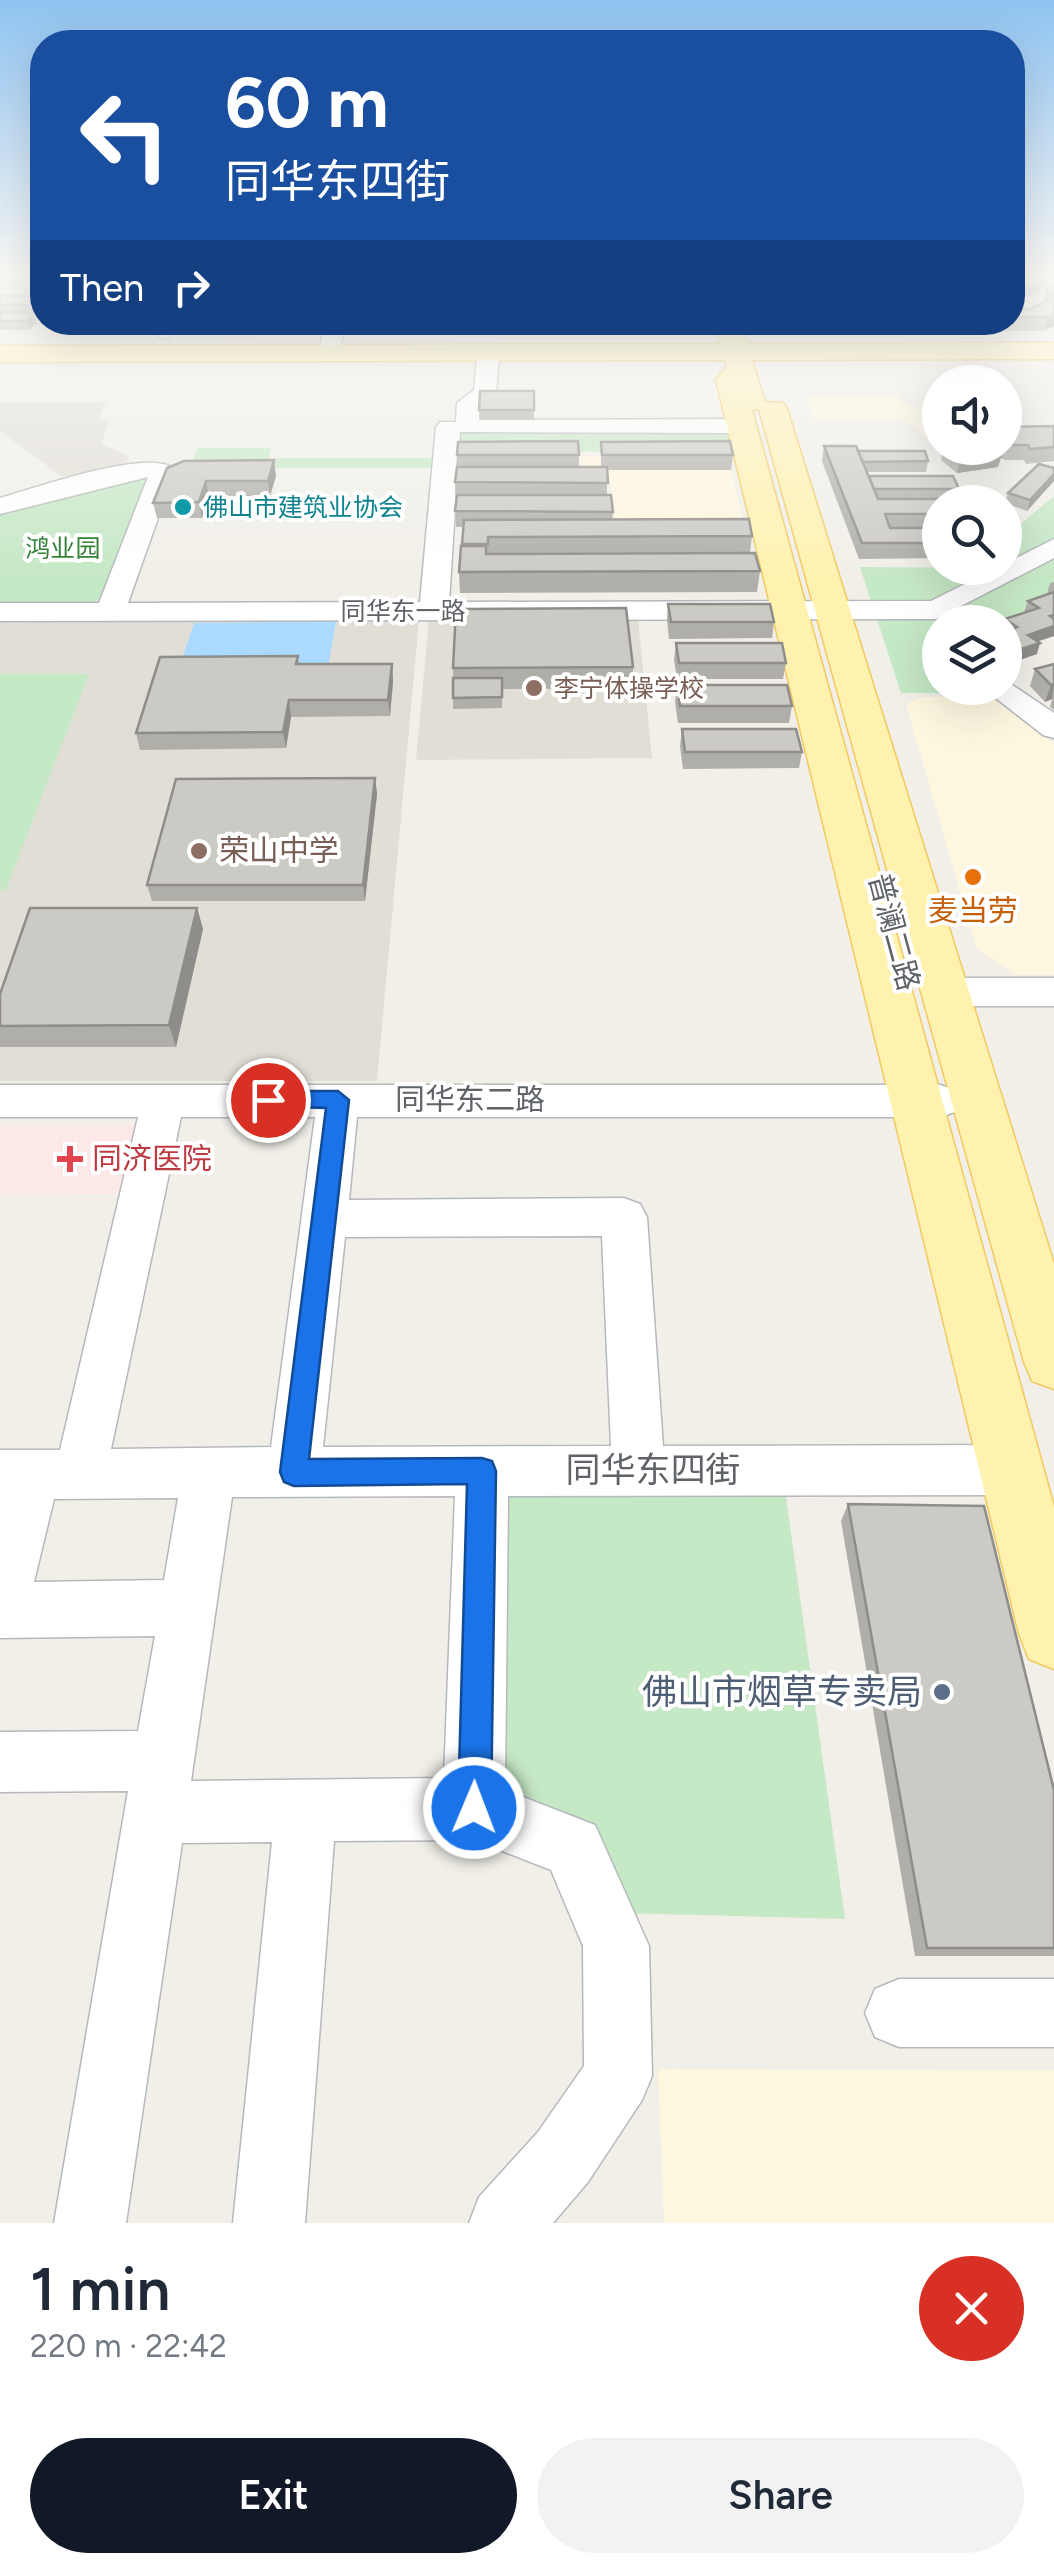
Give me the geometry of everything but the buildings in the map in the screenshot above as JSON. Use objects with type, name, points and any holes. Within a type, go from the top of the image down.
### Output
[{"type":"main road","points":[[732,375],[742,426],[819,611],[1012,1470],[1054,1634]]},
{"type":"main road","name":"普澜二路","points":[[749,375],[819,611],[954,992],[1054,1362]]},
{"type":"main road","points":[[954,992],[1054,1286]]},
{"type":"main road","points":[[928,1101],[1054,1519]]},
{"type":"street","points":[[487,375],[485,394],[468,403],[467,427],[742,426]]},
{"type":"street","points":[[434,611],[448,426]]},
{"type":"street","points":[[0,506],[138,469],[162,470],[110,612]]},
{"type":"street","points":[[958,605],[1050,550]]},
{"type":"street","name":"同华东一路","points":[[0,612],[819,611],[922,615]]},
{"type":"street","points":[[1022,705],[1054,728]]},
{"type":"street","points":[[954,992],[1054,992]]},
{"type":"street","points":[[163,1100],[38,1475],[0,1609],[187,1608]]},
{"type":"street","points":[[294,1472],[338,1100]]},
{"type":"street","name":"同华东二路","points":[[0,1101],[928,1101]]},
{"type":"street","points":[[325,1220],[624,1217],[638,1470]]},
{"type":"street","name":"同华东四街","points":[[38,1475],[1012,1470]]},
{"type":"street","points":[[474,1808],[482,1471]]},
{"type":"street","points":[[90,2223],[209,1473]]},
{"type":"street","points":[[0,1762],[306,1808],[474,1808],[573,1847],[616,1946],[618,2076],[564,2157],[505,2223]]},
{"type":"street","points":[[269,2223],[306,1808]]},
{"type":"street","points":[[899,2013],[1054,2013]]},
{"type":"shaded area","points":[[806,397],[900,397],[904,404],[922,408],[922,436],[916,427],[901,420],[814,420]]},
{"type":"shaded area","points":[[0,402],[106,402],[98,420],[110,421],[101,444],[129,456],[125,468],[99,476],[61,476],[0,431]]},
{"type":"shaded area","points":[[727,455],[747,536],[617,537],[610,482],[582,482],[579,456]]},
{"type":"shaded area","name":"李宁体操学校","points":[[429,619],[638,619],[652,758],[416,760]]},
{"type":"shaded area","name":"荣山中学","points":[[419,620],[377,1081],[0,1081],[0,621]]},
{"type":"shaded area","points":[[922,697],[922,705],[1001,705],[1054,744],[1054,975],[1014,975],[976,947],[906,704]]},
{"type":"shaded area","name":"同济医院","points":[[0,1125],[148,1125],[133,1194],[0,1195]]},
{"type":"shaded area","points":[[658,2069],[1054,2070],[1054,2223],[664,2223]]},
{"type":"green space","points":[[453,429],[733,429],[739,451],[451,452]]},
{"type":"green space","points":[[197,448],[271,448],[266,469],[190,469]]},
{"type":"green space","points":[[276,458],[441,458],[440,468],[273,468]]},
{"type":"green space","name":"鸿业园","points":[[152,474],[104,598],[93,602],[0,602],[0,508]]},
{"type":"green space","points":[[1054,496],[1054,589],[1022,614],[1022,605],[922,605],[922,693],[901,693],[860,567],[922,567],[922,585],[1022,585],[1022,523]]},
{"type":"green space","points":[[0,674],[89,674],[6,890],[0,890]]},
{"type":"green space","points":[[784,1483],[845,1919],[620,1913],[598,1830],[491,1788],[499,1488]]},
{"type":"water","points":[[336,622],[328,667],[179,668],[194,623]]},
{"type":"place","name":"佛山市建筑业协会","points":[[183,507]]},
{"type":"place","name":"李宁体操学校","points":[[534,688]]},
{"type":"place","name":"荣山中学","points":[[199,851]]},
{"type":"place","name":"麦当劳","points":[[973,877]]},
{"type":"place","name":"同济医院","points":[[70,1159]]},
{"type":"place","name":"佛山市烟草专卖局","points":[[942,1692]]},
{"type":"route","points":[[268,1100],[338,1100],[294,1472],[482,1471],[474,1808]]}]
